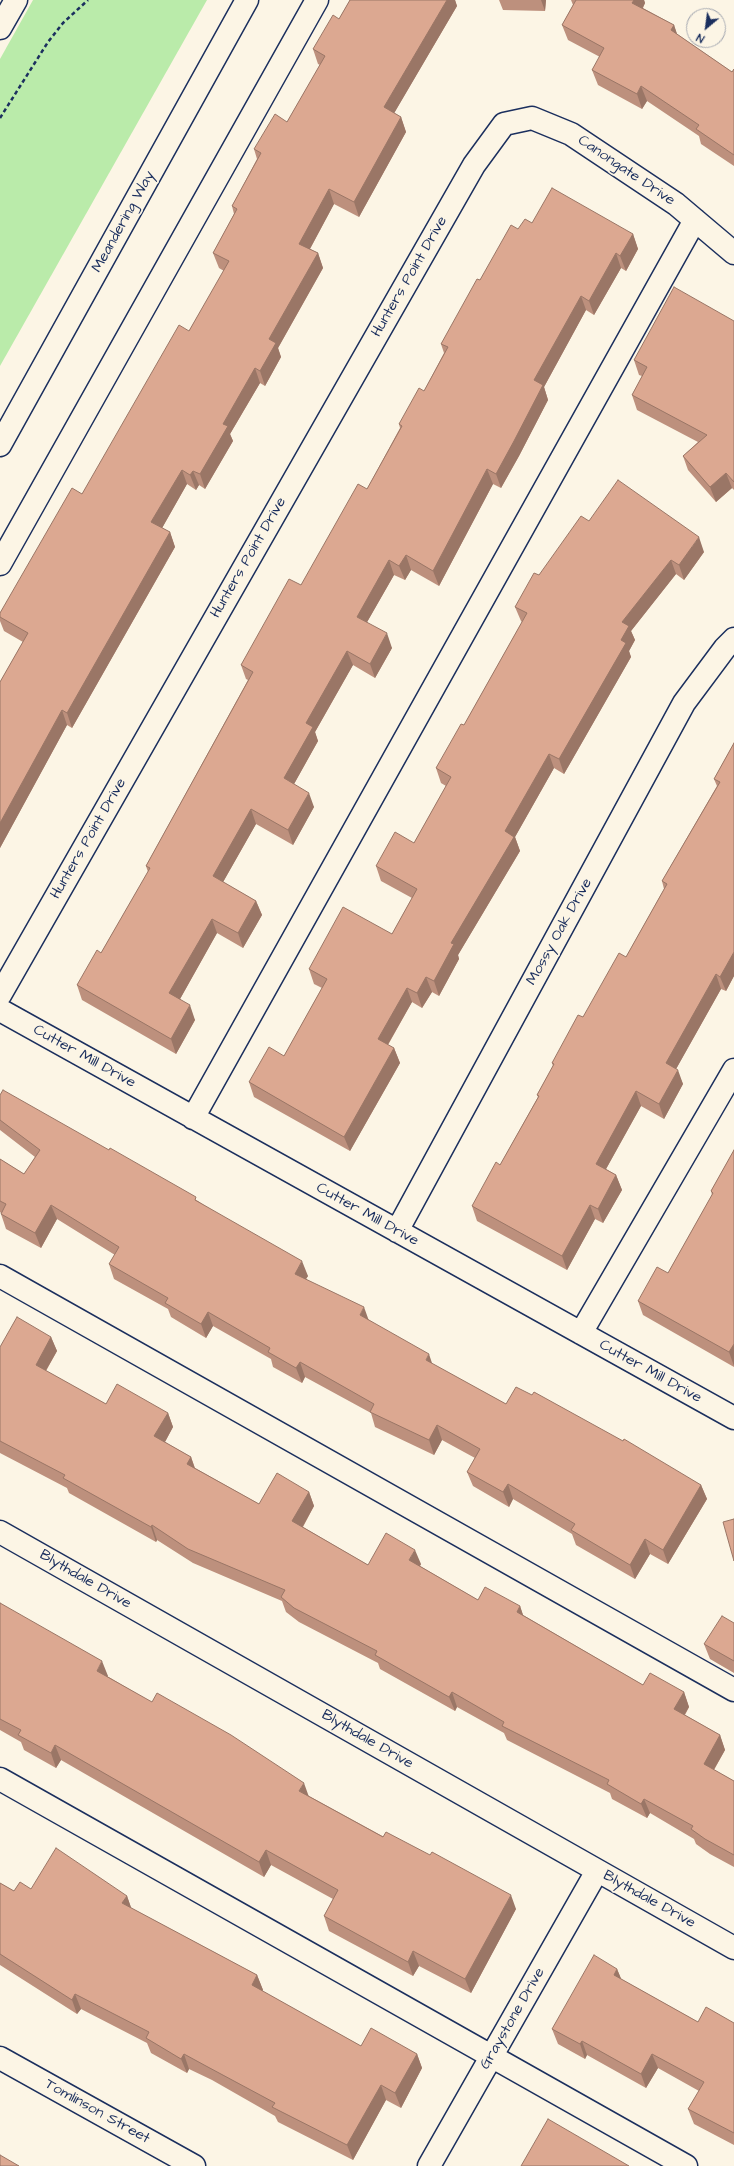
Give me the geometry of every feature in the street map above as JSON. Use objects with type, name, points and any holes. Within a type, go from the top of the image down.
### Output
[{"type":"street","points":[[0,28],[16,0]]},
{"type":"street","name":"Meandering Way","points":[[0,445],[248,0]]},
{"type":"street","points":[[0,564],[317,0]]},
{"type":"street","name":"Canongate Drive","points":[[504,124],[532,118],[571,134],[676,204],[734,253]]},
{"type":"street","name":"Hunters Point Drive","points":[[0,997],[470,172],[504,124]]},
{"type":"street","points":[[193,1118],[695,220]]},
{"type":"street","name":"Mossy Oak Drive","points":[[396,1231],[684,703],[725,648],[734,640]]},
{"type":"street","name":"Cutter Mill Drive","points":[[0,997],[193,1118],[734,1418]]},
{"type":"street","points":[[581,1333],[734,1070]]},
{"type":"street","points":[[0,1276],[734,1690]]},
{"type":"street","name":"Blythdale Drive","points":[[0,1532],[734,1948]]},
{"type":"street","points":[[0,1779],[492,2055],[686,2166]]},
{"type":"street","name":"Graystone Drive","points":[[429,2166],[597,1871]]},
{"type":"street","name":"Tomlinson Street","points":[[0,2058],[194,2166]]},
{"type":"path","points":[[0,118],[48,42],[63,23],[88,0]]},
{"type":"green space","points":[[33,0],[207,0],[0,366],[0,59]]},
{"type":"building","points":[[350,0],[447,0],[384,107],[401,117],[354,202],[329,189],[299,244],[318,253],[269,339],[276,343],[260,371],[255,368],[223,424],[228,426],[200,474],[193,471],[190,475],[182,470],[151,522],[170,532],[67,713],[62,710],[0,823],[0,682],[28,633],[0,617],[0,613],[72,488],[82,494],[179,325],[189,331],[229,261],[213,253],[237,209],[232,206],[261,153],[254,149],[275,114],[287,122],[325,56],[313,49],[333,15],[339,19]]},
{"type":"building","points":[[576,0],[634,0],[632,3],[674,25],[671,30],[686,40],[686,48],[697,48],[732,72],[734,69],[734,155],[696,129],[699,125],[641,86],[637,94],[592,70],[604,48],[562,25]]},
{"type":"building","points":[[552,188],[633,234],[620,256],[616,253],[589,301],[581,296],[534,380],[543,385],[514,441],[496,474],[487,469],[433,571],[406,555],[399,566],[389,560],[357,617],[387,633],[370,664],[347,651],[306,723],[313,727],[284,778],[309,793],[288,830],[251,809],[213,876],[256,901],[238,933],[212,919],[169,993],[190,1005],[171,1039],[77,985],[97,950],[101,953],[150,868],[146,866],[253,672],[241,665],[289,579],[301,585],[358,484],[367,489],[402,426],[399,424],[419,388],[424,391],[448,347],[441,344],[477,279],[480,280],[511,225],[518,229],[525,219],[532,223]]},
{"type":"building","points":[[674,287],[734,321],[734,482],[726,473],[710,487],[683,456],[707,435],[632,395],[647,367],[634,360]]},
{"type":"building","points":[[618,480],[699,537],[679,565],[671,560],[622,622],[629,626],[621,640],[626,643],[559,759],[549,754],[505,831],[514,837],[451,943],[454,944],[434,981],[426,977],[417,993],[407,988],[378,1039],[394,1048],[344,1137],[249,1082],[269,1047],[284,1056],[327,979],[309,969],[343,907],[392,934],[417,889],[376,866],[395,832],[414,843],[451,777],[436,768],[461,724],[464,725],[527,613],[515,607],[534,573],[539,575],[581,516],[589,521]]},
{"type":"building","points":[[734,743],[734,952],[720,977],[716,974],[666,1063],[678,1070],[659,1104],[636,1091],[596,1164],[616,1175],[598,1209],[590,1205],[562,1256],[472,1206],[496,1162],[500,1165],[539,1096],[537,1095],[554,1064],[552,1063],[578,1015],[583,1017],[619,953],[626,957],[667,884],[662,881],[720,782],[714,779]]},
{"type":"building","points":[[3,1090],[196,1197],[195,1200],[302,1261],[295,1274],[364,1307],[360,1315],[429,1354],[426,1360],[506,1404],[516,1387],[532,1395],[534,1392],[623,1441],[624,1439],[701,1485],[663,1550],[645,1539],[630,1565],[571,1530],[575,1524],[508,1484],[503,1492],[467,1472],[480,1449],[437,1425],[429,1440],[370,1412],[374,1404],[300,1362],[296,1368],[268,1352],[270,1348],[208,1312],[201,1324],[165,1303],[168,1298],[109,1264],[119,1247],[51,1205],[35,1233],[1,1214],[6,1204],[0,1201],[0,1159],[24,1174],[40,1150],[0,1120],[0,1095]]},
{"type":"building","points":[[734,1150],[734,1344],[729,1352],[638,1301],[657,1267],[668,1273],[713,1193],[711,1191]]},
{"type":"building","points":[[17,1317],[51,1337],[36,1365],[106,1404],[117,1384],[168,1413],[154,1436],[191,1457],[187,1464],[259,1504],[277,1473],[309,1492],[292,1521],[368,1565],[386,1533],[415,1550],[409,1560],[478,1600],[485,1587],[520,1606],[517,1612],[643,1685],[650,1673],[684,1692],[674,1709],[720,1735],[704,1764],[734,1781],[734,1855],[705,1839],[691,1829],[693,1826],[644,1799],[641,1804],[607,1784],[609,1780],[502,1726],[504,1722],[452,1692],[449,1697],[375,1655],[377,1651],[294,1608],[281,1597],[285,1590],[188,1549],[152,1525],[151,1527],[63,1478],[65,1475],[0,1441],[0,1347]]},
{"type":"building","points":[[734,1519],[734,1561],[723,1522]]},
{"type":"building","points":[[0,1603],[102,1661],[97,1671],[152,1702],[157,1693],[231,1735],[304,1783],[299,1791],[383,1837],[386,1832],[430,1855],[432,1852],[511,1895],[465,1979],[413,1951],[408,1962],[324,1916],[338,1890],[266,1850],[259,1862],[55,1745],[51,1753],[18,1735],[21,1730],[0,1719]]},
{"type":"building","points":[[722,1616],[734,1623],[734,1661],[704,1644]]},
{"type":"building","points":[[56,1848],[127,1896],[122,1903],[257,1975],[252,1985],[361,2046],[371,2028],[417,2054],[395,2093],[381,2085],[347,2145],[272,2107],[275,2103],[184,2054],[181,2059],[146,2038],[149,2032],[75,1994],[72,2000],[0,1954],[0,1883],[14,1891],[20,1882],[31,1889]]},
{"type":"building","points":[[594,1955],[617,1969],[614,1975],[698,2022],[706,2007],[734,2023],[734,2133],[688,2109],[704,2082],[652,2054],[641,2074],[582,2041],[580,2044],[552,2029]]},
{"type":"building","points":[[548,2119],[629,2166],[521,2166]]},
{"type":"building","points":[[0,2155],[19,2166],[0,2166]]}]
